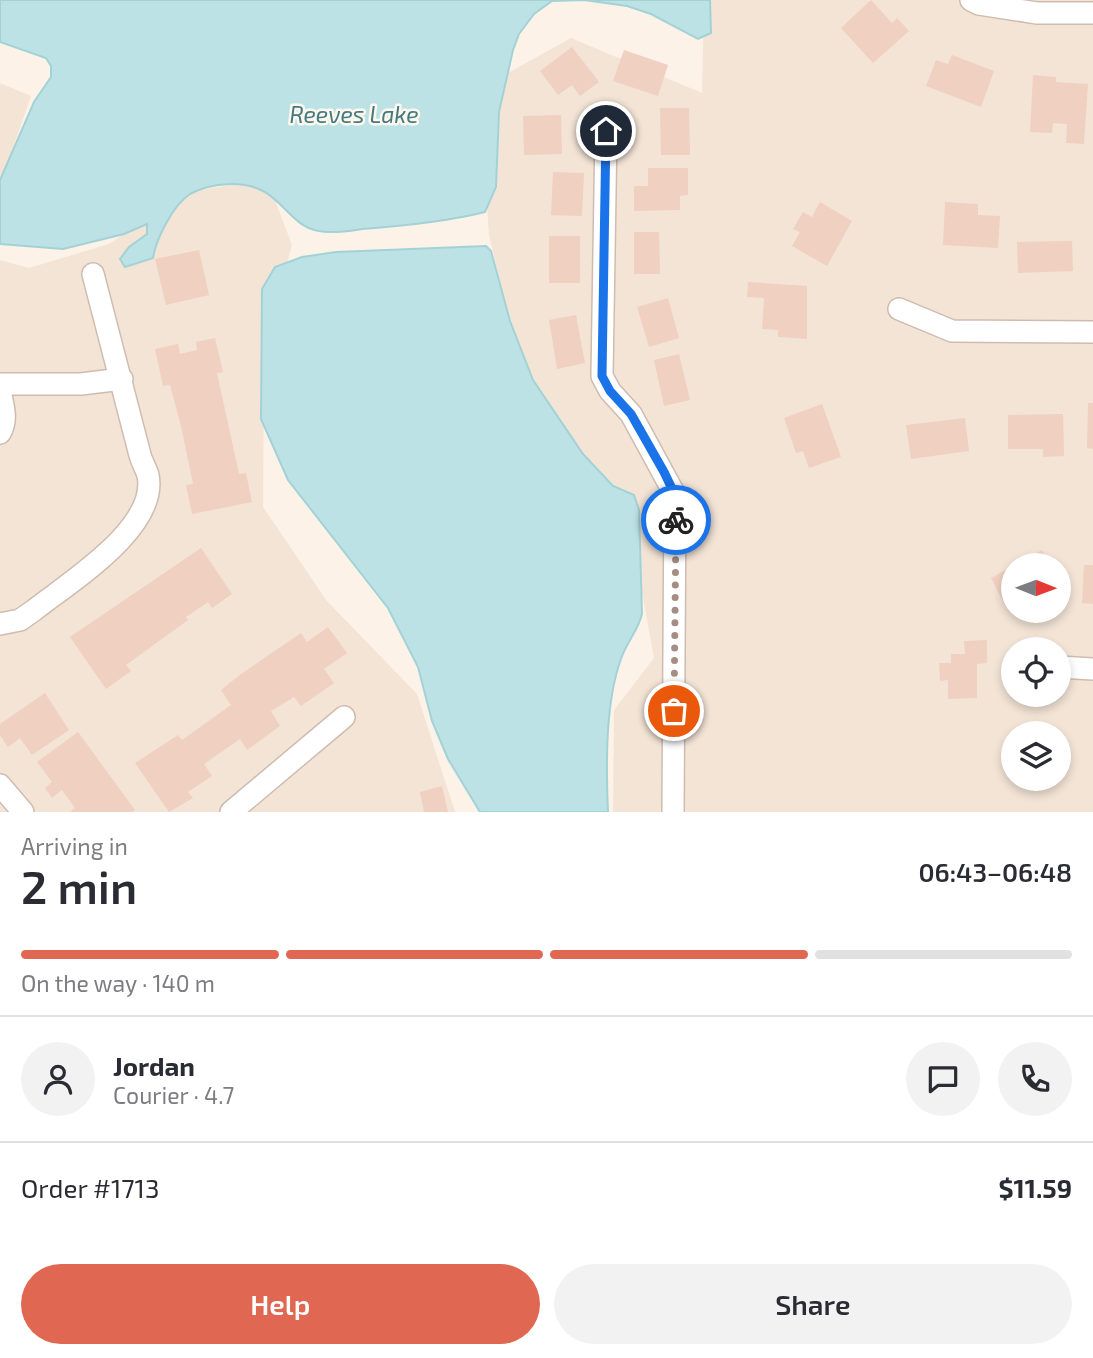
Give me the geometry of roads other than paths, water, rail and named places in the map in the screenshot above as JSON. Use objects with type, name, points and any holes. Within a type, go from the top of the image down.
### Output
[{"type":"street","points":[[971,0],[979,4],[1037,13],[1093,13]]},
{"type":"street","points":[[606,131],[602,376],[610,391],[631,414],[675,495],[673,812]]},
{"type":"street","points":[[0,624],[20,620],[111,549],[134,526],[144,505],[148,477],[93,274]]},
{"type":"street","points":[[899,309],[952,331],[1093,332]]},
{"type":"street","points":[[0,384],[81,384],[122,379]]},
{"type":"street","points":[[0,391],[4,412],[4,427],[0,433]]},
{"type":"street","points":[[1071,668],[1093,669]]},
{"type":"street","points":[[231,812],[344,718]]},
{"type":"street","points":[[0,785],[23,812]]},
{"type":"water","name":"Reeves Lake","points":[[0,0],[584,0],[552,1],[534,14],[519,34],[499,112],[496,187],[485,212],[424,223],[324,232],[303,225],[263,191],[246,185],[217,185],[190,194],[177,206],[162,232],[153,258],[125,267],[120,259],[129,247],[147,234],[147,224],[124,234],[63,249],[0,244],[0,180],[34,102],[51,77],[51,66],[46,58],[0,42]]},
{"type":"water","points":[[584,0],[710,0],[711,33],[698,39],[651,14],[627,6]]},
{"type":"water","points":[[486,246],[491,251],[510,321],[533,380],[583,454],[613,486],[634,495],[639,510],[642,614],[621,659],[612,695],[607,755],[608,812],[480,812],[448,759],[432,721],[418,667],[388,608],[288,480],[261,419],[262,289],[275,267],[302,257],[336,252]]}]
